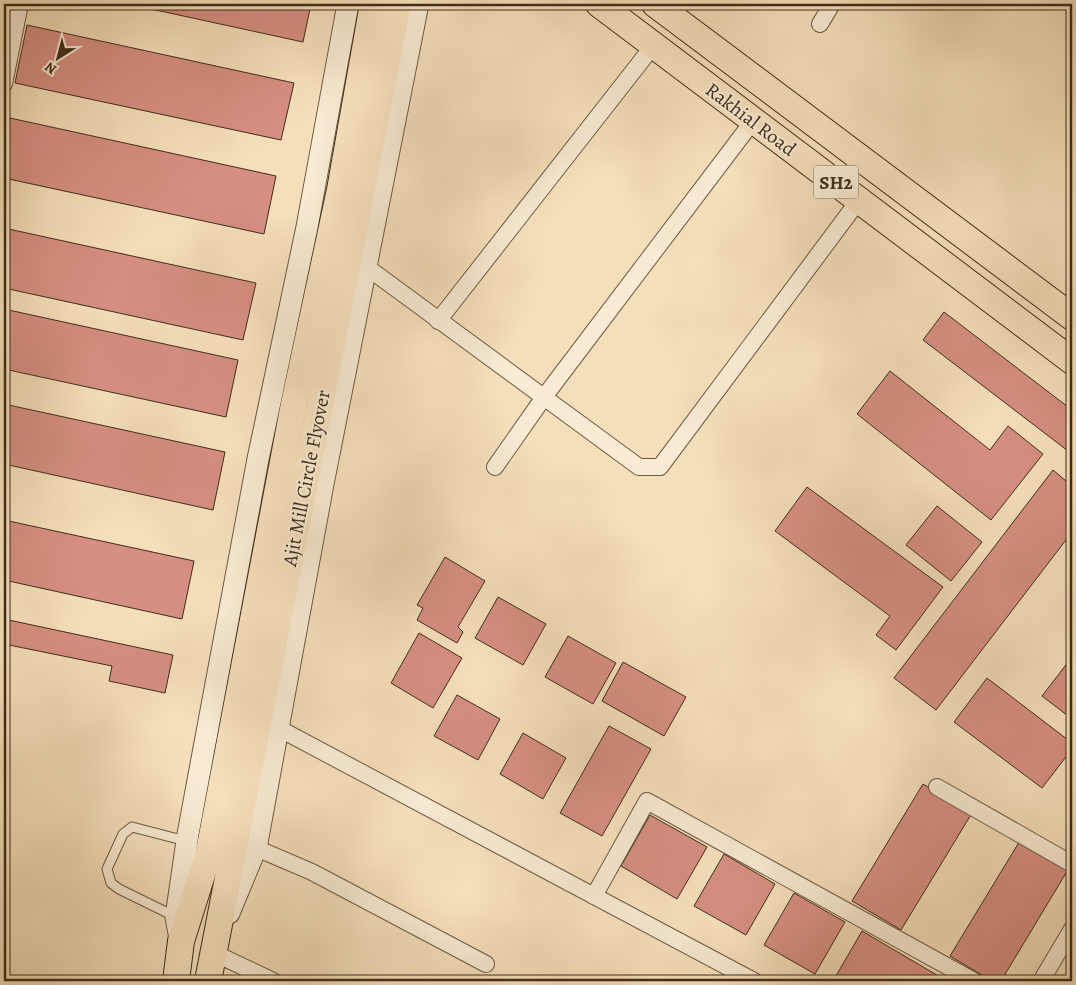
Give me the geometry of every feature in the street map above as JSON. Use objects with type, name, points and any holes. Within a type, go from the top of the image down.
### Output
[{"type":"main road","name":"Ajit Mill Circle Flyover","points":[[176,981],[178,929],[209,852],[294,404],[340,190],[373,4]]},
{"type":"main road","name":"Ajit Mill Circle Flyover","points":[[208,981],[212,952],[277,634],[398,4]]},
{"type":"main road","name":"Rakhial Road","points":[[599,4],[1072,361]]},
{"type":"main road","name":"Rakhial Road","points":[[655,4],[778,98],[1072,316]]},
{"type":"street","points":[[4,84],[20,4]]},
{"type":"street","points":[[178,929],[188,842],[258,459],[307,227],[348,4]]},
{"type":"street","points":[[273,981],[212,952],[256,848],[322,494],[368,268],[418,4]]},
{"type":"street","points":[[820,24],[832,4]]},
{"type":"street","points":[[438,322],[653,46]]},
{"type":"street","points":[[495,467],[544,397],[753,120]]},
{"type":"street","points":[[368,268],[438,322],[639,467],[660,467],[859,200]]},
{"type":"street","points":[[278,728],[754,981]]},
{"type":"street","points":[[938,787],[1072,864]]},
{"type":"street","points":[[594,896],[647,801],[974,981]]},
{"type":"street","points":[[256,848],[312,872],[486,964]]},
{"type":"street","points":[[1041,981],[1072,929]]},
{"type":"lane","points":[[178,929],[111,883],[107,869],[123,834],[132,827],[139,827],[188,842]]},
{"type":"building","points":[[128,4],[311,4],[303,42]]},
{"type":"building","points":[[27,25],[294,83],[281,140],[15,83]]},
{"type":"building","points":[[10,118],[276,176],[264,234],[4,178],[4,147]]},
{"type":"building","points":[[4,228],[256,283],[243,340],[4,288]]},
{"type":"building","points":[[4,309],[238,360],[226,417],[4,369]]},
{"type":"building","points":[[944,312],[1072,410],[1072,454],[923,340]]},
{"type":"building","points":[[890,371],[990,450],[1008,426],[1043,454],[991,520],[857,414]]},
{"type":"building","points":[[4,404],[225,452],[213,510],[4,464]]},
{"type":"building","points":[[1053,470],[1072,486],[1072,532],[936,710],[894,678]]},
{"type":"building","points":[[807,487],[943,587],[896,650],[876,635],[890,616],[775,531]]},
{"type":"building","points":[[937,506],[982,542],[951,581],[906,545]]},
{"type":"building","points":[[4,520],[194,561],[182,619],[4,580]]},
{"type":"building","points":[[445,557],[485,581],[458,627],[463,632],[457,643],[417,620],[423,608],[417,605]]},
{"type":"building","points":[[498,597],[546,624],[523,665],[475,638]]},
{"type":"building","points":[[4,619],[173,655],[165,693],[109,681],[112,666],[4,644]]},
{"type":"building","points":[[419,633],[462,658],[433,708],[391,683]]},
{"type":"building","points":[[568,636],[616,663],[593,704],[545,677]]},
{"type":"building","points":[[1072,657],[1072,719],[1042,696]]},
{"type":"building","points":[[623,662],[686,697],[664,736],[602,701]]},
{"type":"building","points":[[987,678],[1072,743],[1072,749],[1042,788],[954,722]]},
{"type":"building","points":[[457,695],[500,719],[478,760],[434,736]]},
{"type":"building","points":[[609,726],[651,749],[602,836],[560,813]]},
{"type":"building","points":[[523,733],[566,758],[543,799],[500,774]]},
{"type":"building","points":[[923,784],[972,813],[901,930],[852,901]]},
{"type":"building","points":[[650,815],[707,847],[677,899],[621,866]]},
{"type":"building","points":[[1021,839],[1069,868],[1001,981],[992,981],[950,956]]},
{"type":"building","points":[[724,854],[775,884],[746,935],[694,906]]},
{"type":"building","points":[[794,893],[845,922],[815,974],[764,945]]},
{"type":"building","points":[[862,931],[947,981],[833,981]]}]
